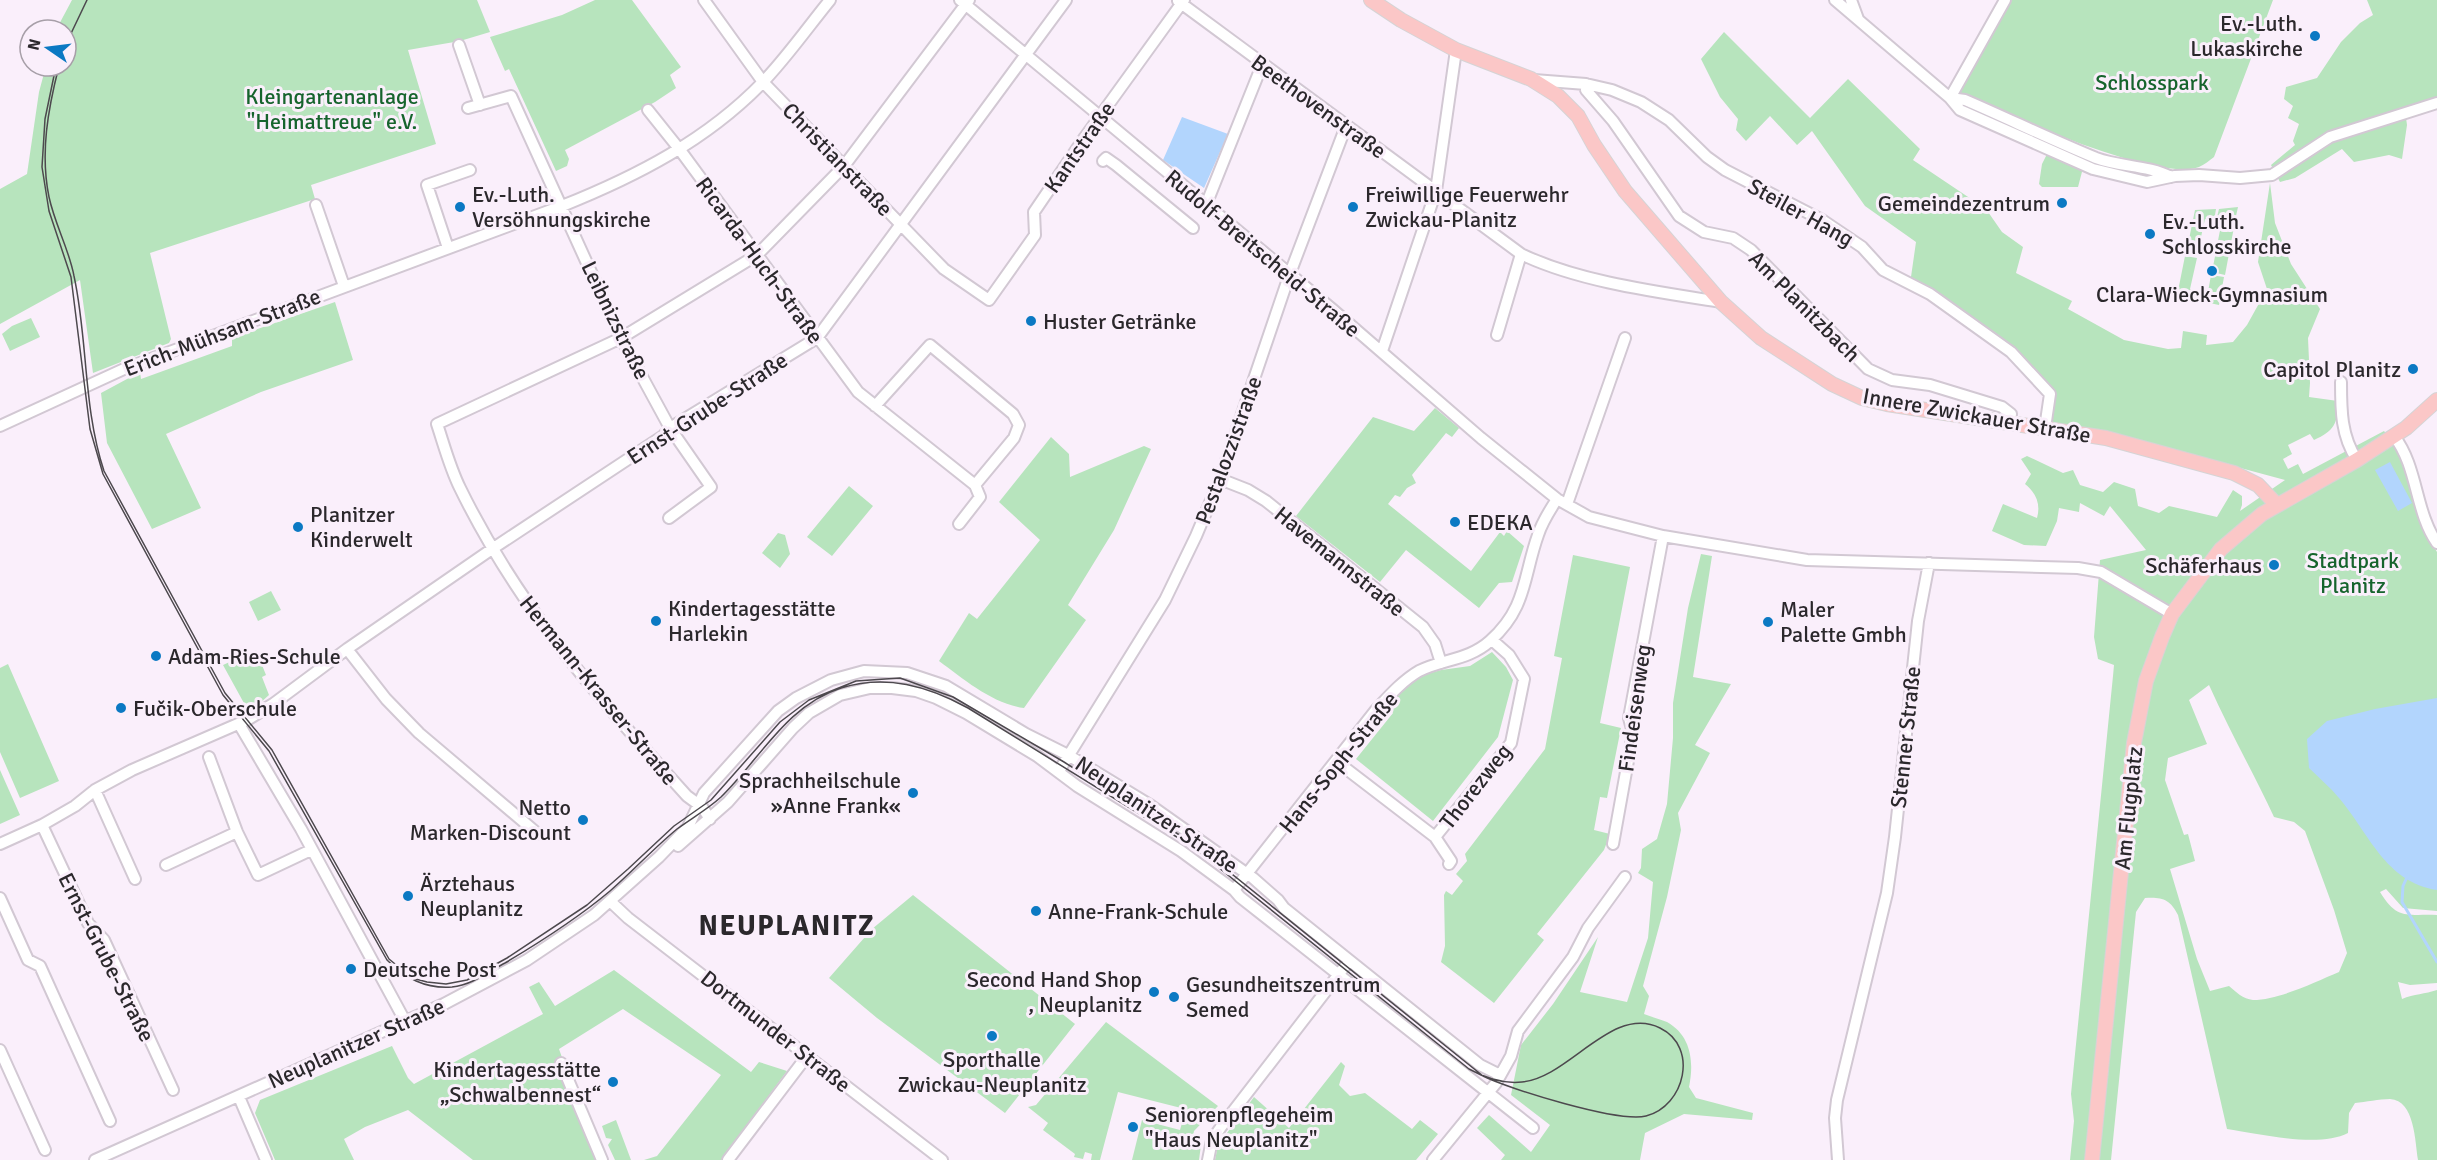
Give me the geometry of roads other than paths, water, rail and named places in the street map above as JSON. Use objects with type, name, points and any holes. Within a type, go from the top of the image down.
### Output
[{"type":"main road","name":"Innere Zwickauer Straße","points":[[1371,0],[1401,20],[1456,50],[1531,79],[1558,96],[1578,116],[1594,145],[1625,191],[1721,302],[1761,338],[1833,384],[1862,398],[1887,404],[2106,438],[2234,473],[2258,485],[2277,505]]},
{"type":"main road","points":[[2277,505],[2357,460],[2394,436],[2437,400]]},
{"type":"main road","name":"Am Flugplatz","points":[[2092,1160],[2134,743],[2146,681],[2172,614],[2221,549],[2277,505]]},
{"type":"street","name":"Christianstraße","points":[[704,0],[763,82],[945,269],[989,300]]},
{"type":"street","name":"Erich-Mühsam-Straße","points":[[0,426],[124,369],[609,187],[680,150],[717,122],[763,82],[830,0]]},
{"type":"street","name":"Ernst-Grube-Straße","points":[[239,724],[273,704],[347,649],[492,549],[663,436],[670,428],[817,338],[1066,0]]},
{"type":"street","points":[[1835,0],[1950,98],[1960,110],[2104,173],[2147,182],[2199,175],[2240,178],[2272,175],[2330,137],[2437,103]]},
{"type":"street","points":[[1851,0],[1859,19]]},
{"type":"street","points":[[1950,98],[2005,0]]},
{"type":"street","name":"Beethovenstraße","points":[[1181,1],[1263,65],[1521,254],[1588,276],[1648,291],[1721,302]]},
{"type":"street","name":"Kantstraße","points":[[989,300],[1035,235],[1034,212],[1181,1]]},
{"type":"street","name":"Rudolf-Breitscheid-Straße","points":[[965,2],[1289,276],[1382,351],[1467,426],[1562,501],[1589,517],[1663,536],[1807,560],[1929,563]]},
{"type":"street","points":[[621,338],[757,255],[844,166],[965,2]]},
{"type":"street","points":[[459,45],[480,105]]},
{"type":"street","points":[[1382,351],[1436,190],[1456,50]]},
{"type":"street","points":[[1206,206],[1263,65]]},
{"type":"street","name":"Steiler Hang","points":[[1531,79],[1586,84],[1612,90],[1641,102],[1670,120],[1707,157],[1725,170],[1822,220],[1862,247],[1883,270],[1930,294],[2011,352],[2050,394],[2044,428]]},
{"type":"street","name":"Am Planitzbach","points":[[1586,84],[1586,90],[1613,121],[1679,216],[1704,232],[1733,238],[1751,250],[1868,369],[1892,380],[1930,385],[2002,407],[2011,414],[2010,422]]},
{"type":"street","name":"Leibnizstraße","points":[[468,108],[511,96],[621,338],[670,428],[711,487],[669,518]]},
{"type":"street","name":"Ricarda-Huch-Straße","points":[[648,110],[858,392],[975,485]]},
{"type":"street","name":"Pestalozzistraße","points":[[1068,754],[1165,600],[1196,537],[1220,479],[1289,276],[1346,126]]},
{"type":"street","name":"Rudolf-Breitscheid-Straße","points":[[1103,161],[1106,158],[1193,228]]},
{"type":"street","points":[[448,248],[426,185],[470,170]]},
{"type":"street","points":[[316,205],[344,286]]},
{"type":"street","points":[[1497,335],[1521,254]]},
{"type":"street","name":"Hermann-Krasser-Straße","points":[[621,338],[437,424],[459,486],[492,549],[523,599],[560,649],[647,751],[710,819]]},
{"type":"street","points":[[1562,501],[1625,338]]},
{"type":"street","points":[[875,406],[930,345],[1013,414],[1019,425],[1014,438],[975,485],[980,497],[959,524]]},
{"type":"street","points":[[2341,382],[2341,416],[2347,445],[2357,460]]},
{"type":"street","points":[[2394,436],[2404,449],[2427,522],[2437,543]]},
{"type":"street","name":"Havemannstraße","points":[[1220,479],[1248,490],[1266,501],[1423,627],[1435,644],[1441,663]]},
{"type":"street","name":"Hans-Soph-Straße","points":[[1246,874],[1395,690],[1421,670],[1468,656],[1492,640],[1512,616],[1520,601],[1537,537],[1562,501]]},
{"type":"street","name":"Findeisenweg","points":[[1613,844],[1633,733],[1629,718],[1663,536]]},
{"type":"street","points":[[1929,563],[2062,567],[2101,572],[2172,614]]},
{"type":"street","name":"Stenner Straße","points":[[1838,1160],[1834,1118],[1887,893],[1918,621],[1929,563]]},
{"type":"street","name":"Thorezweg","points":[[1434,837],[1511,743],[1524,679],[1509,655],[1492,640]]},
{"type":"street","points":[[347,649],[386,699],[419,734],[538,834]]},
{"type":"street","name":"Neuplanitzer Straße","points":[[95,1160],[444,1004],[527,960],[611,902],[659,857],[688,827],[704,793],[778,711],[796,698],[831,680],[864,671],[896,671],[935,680],[1026,734],[1068,754],[1150,805],[1246,874],[1278,900],[1284,908],[1480,1065],[1500,1075]]},
{"type":"street","name":"Neuplanitzer Straße","points":[[659,857],[678,846],[710,819],[802,719],[840,695],[870,688],[912,690],[936,698],[966,713],[1059,771],[1067,780],[1181,851],[1234,890],[1338,976],[1533,1128]]},
{"type":"street","points":[[0,844],[42,825],[75,806],[95,790],[132,770],[239,724],[405,1021]]},
{"type":"street","name":"Neuplanitzer Straße","points":[[1059,771],[1068,754]]},
{"type":"street","points":[[209,757],[237,832],[258,875],[311,850]]},
{"type":"street","name":"Thorezweg","points":[[1336,761],[1434,837],[1445,849],[1451,861],[1449,864]]},
{"type":"street","points":[[95,790],[135,879]]},
{"type":"street","name":"Ernst-Grube-Straße","points":[[42,825],[88,923],[104,940],[173,1090]]},
{"type":"street","points":[[166,865],[237,832]]},
{"type":"street","name":"Neuplanitzer Straße","points":[[1234,890],[1246,874]]},
{"type":"street","points":[[1434,1160],[1500,1075],[1511,1056],[1518,1031],[1573,957],[1588,928],[1625,877]]},
{"type":"street","points":[[0,898],[28,960],[40,966],[110,1121]]},
{"type":"street","name":"Dortmunder Straße","points":[[611,902],[628,918],[942,1160]]},
{"type":"street","points":[[1208,1160],[1210,1147],[1217,1133],[1349,961]]},
{"type":"street","points":[[0,1050],[45,1150]]},
{"type":"street","points":[[728,1160],[807,1056]]},
{"type":"street","points":[[561,1063],[602,1160]]},
{"type":"street","points":[[239,1097],[266,1160]]},
{"type":"water","points":[[1182,117],[1228,134],[1204,188],[1163,160]]},
{"type":"water","points":[[2390,462],[2412,503],[2398,511],[2375,470]]},
{"type":"water","points":[[2437,698],[2437,890],[2419,885],[2391,867],[2339,798],[2309,768],[2307,739],[2327,721],[2375,709]]},
{"type":"waterway","points":[[2408,875],[2403,886],[2402,902],[2437,962]]},
{"type":"tram line","points":[[78,19],[87,0]]},
{"type":"tram line","points":[[54,78],[45,119],[42,167],[49,211],[71,277],[90,429],[103,474],[223,695],[269,751],[387,960],[408,977],[433,986],[459,986],[480,978],[519,955],[598,901],[677,829],[721,797],[775,735],[805,707],[841,688],[874,682],[890,682],[922,688],[968,708],[1193,847],[1469,1069],[1483,1076]]},
{"type":"tram line","points":[[56,78],[46,131],[46,181],[74,276],[82,325],[92,423],[104,471],[225,693],[272,750],[389,959],[412,978],[446,984],[467,980],[507,958],[587,905],[674,826],[711,800],[780,722],[809,700],[856,681],[900,678],[953,697],[1064,762],[1197,846],[1483,1076]]},
{"type":"tram line","points":[[1642,1023],[1660,1028],[1672,1037],[1680,1048],[1683,1062],[1678,1089],[1670,1101],[1659,1110],[1646,1116],[1632,1117],[1564,1104],[1483,1076],[1508,1082],[1539,1078],[1608,1033],[1625,1026],[1642,1023]]},
{"type":"place","name":"Ev.-Luth. Lukaskirche","points":[[2315,36]]},
{"type":"place","name":"Gemeindezentrum","points":[[2062,203]]},
{"type":"place","name":"Ev.-Luth. Versöhnungskirche","points":[[460,207]]},
{"type":"place","name":"Freiwillige Feuerwehr Zwickau-Planitz","points":[[1353,207]]},
{"type":"place","name":"Ev.-Luth. Schlosskirche","points":[[2150,234]]},
{"type":"place","name":"Clara-Wieck-Gymnasium","points":[[2212,271]]},
{"type":"place","name":"Huster Getränke","points":[[1031,321]]},
{"type":"place","name":"Capitol Planitz","points":[[2413,369]]},
{"type":"place","name":"EDEKA","points":[[1455,522]]},
{"type":"place","name":"Planitzer Kinderwelt","points":[[298,527]]},
{"type":"place","name":"Schäferhaus","points":[[2274,565]]},
{"type":"place","name":"Kindertagesstätte Harlekin","points":[[656,621]]},
{"type":"place","name":"Maler Palette Gmbh","points":[[1768,622]]},
{"type":"place","name":"Adam-Ries-Schule","points":[[156,656]]},
{"type":"place","name":"Fučik-Oberschule","points":[[121,708]]},
{"type":"place","name":"Sprachheilschule »Anne Frank«","points":[[913,793]]},
{"type":"place","name":"Netto Marken-Discount","points":[[583,820]]},
{"type":"place","name":"Ärztehaus Neuplanitz","points":[[408,896]]},
{"type":"place","name":"Anne-Frank-Schule","points":[[1036,911]]},
{"type":"place","name":"Deutsche Post","points":[[351,969]]},
{"type":"place","name":"Second Hand Shop , Neuplanitz","points":[[1154,992]]},
{"type":"place","name":"Gesundheitszentrum Semed","points":[[1174,997]]},
{"type":"place","name":"Sporthalle Zwickau-Neuplanitz","points":[[992,1036]]},
{"type":"place","name":"Kindertagesstätte „Schwalbennest“","points":[[613,1082]]},
{"type":"place","name":"Seniorenpflegeheim \"Haus Neuplanitz\"","points":[[1133,1127]]},
{"type":"district","name":"NEUPLANITZ","points":[[787,925]]},
{"type":"park label","name":"Schlosspark","points":[[2152,82]]},
{"type":"park label","name":"Kleingartenanlage \"Heimattreue\" e.V.","points":[[332,108]]},
{"type":"park label","name":"Stadtpark Planitz","points":[[2353,572]]}]
